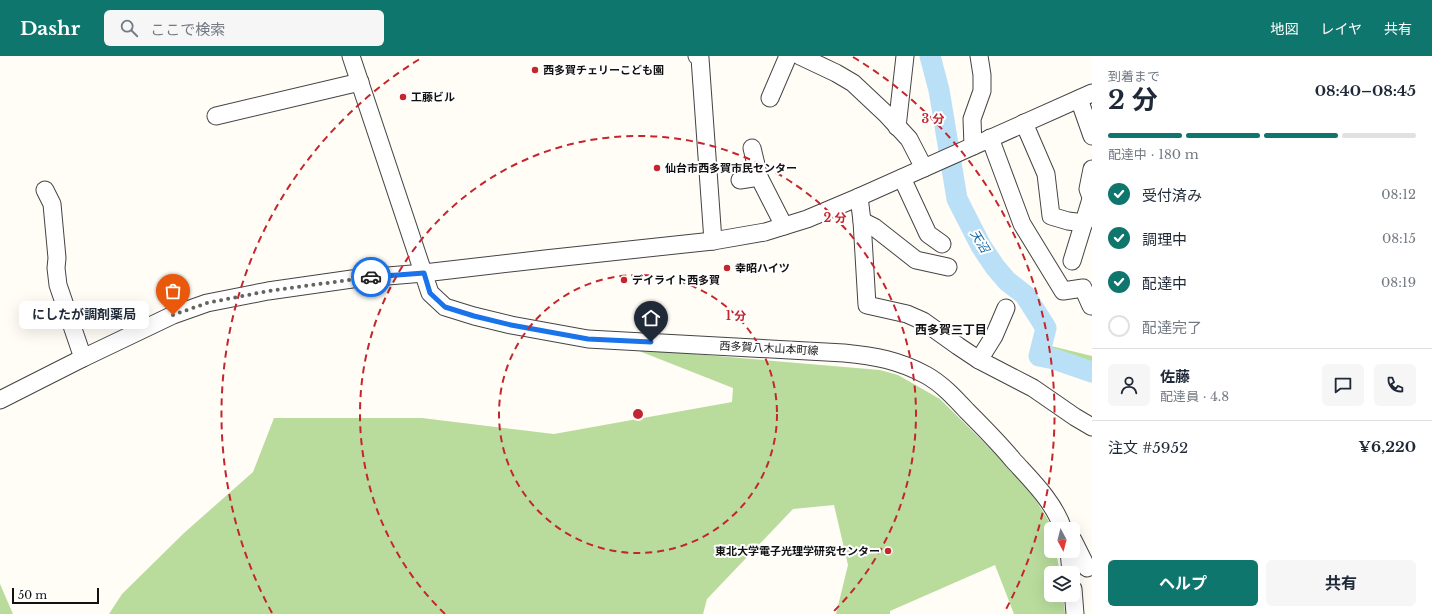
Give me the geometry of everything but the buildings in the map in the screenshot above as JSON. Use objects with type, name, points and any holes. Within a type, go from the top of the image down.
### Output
[{"type":"street","name":"西多賀八木山本町線","points":[[351,56],[430,293],[445,307],[511,325],[588,339],[844,353],[870,356],[898,362],[926,375],[944,387],[986,430],[1044,496],[1061,522]]},
{"type":"street","points":[[697,56],[700,58],[713,241]]},
{"type":"street","points":[[770,98],[788,56]]},
{"type":"street","points":[[800,56],[836,73],[853,84],[886,114],[909,139],[924,168]]},
{"type":"street","points":[[897,127],[905,56]]},
{"type":"street","points":[[959,153],[982,91],[982,75],[979,56]]},
{"type":"street","points":[[216,116],[360,82]]},
{"type":"street","points":[[0,400],[173,315],[207,303],[289,287],[713,241],[765,232],[807,219],[859,197],[1085,96],[1092,136]]},
{"type":"street","points":[[1024,123],[1046,174],[1051,216],[1084,223]]},
{"type":"street","points":[[990,138],[1022,224],[1029,237],[1063,291],[1083,288],[1091,306],[1092,305]]},
{"type":"street","points":[[752,148],[759,177],[784,226]]},
{"type":"street","points":[[1072,261],[1091,199],[1088,189],[1092,169]]},
{"type":"street","points":[[740,180],[759,177]]},
{"type":"street","points":[[902,178],[928,234],[942,244]]},
{"type":"street","points":[[46,190],[52,204],[58,285],[83,358]]},
{"type":"street","points":[[859,197],[862,221],[867,305],[907,314],[923,321],[979,360],[1034,388],[1075,418],[1092,427]]},
{"type":"street","points":[[862,221],[874,227],[916,260],[948,267]]},
{"type":"street","points":[[979,360],[994,336],[1006,308]]},
{"type":"street","points":[[1075,602],[1076,614]]},
{"type":"green space","points":[[1047,345],[1092,356],[1092,367],[1044,354]]},
{"type":"green space","points":[[634,349],[880,370],[898,375],[940,399],[1026,484],[1049,522],[1044,522],[1044,558],[1057,558],[1059,566],[1044,566],[1044,602],[1064,602],[1065,614],[1014,614],[995,565],[890,611],[890,614],[836,614],[848,565],[834,505],[793,509],[707,599],[703,614],[109,614],[122,594],[184,533],[253,472],[274,418],[422,418],[554,434],[732,402],[733,388]]},
{"type":"green space","points":[[0,584],[13,614],[0,614]]},
{"type":"waterway","name":"天沼","points":[[930,56],[939,90],[957,199],[981,246],[995,267],[1007,281],[1025,295],[1046,328],[1039,356],[1054,359],[1092,372]]},
{"type":"way so far","points":[[173,315],[207,303],[268,291],[371,277]]},
{"type":"place","name":"西多賀チェリーこども園","points":[[535,70]]},
{"type":"place","name":"工藤ビル","points":[[403,97]]},
{"type":"place","name":"仙台市西多賀市民センター","points":[[657,168]]},
{"type":"place","name":"幸昭ハイツ","points":[[727,268]]},
{"type":"place","name":"デイライト西多賀","points":[[624,280]]},
{"type":"place","name":"にしたが調剤薬局","points":[[173,315]]},
{"type":"place","name":"東北大学電子光理学研究センター","points":[[888,551]]},
{"type":"district","name":"西多賀三丁目","points":[[951,329]]},
{"type":"route","points":[[371,277],[424,273],[430,293],[445,307],[474,316],[511,325],[588,339],[651,342]]}]
